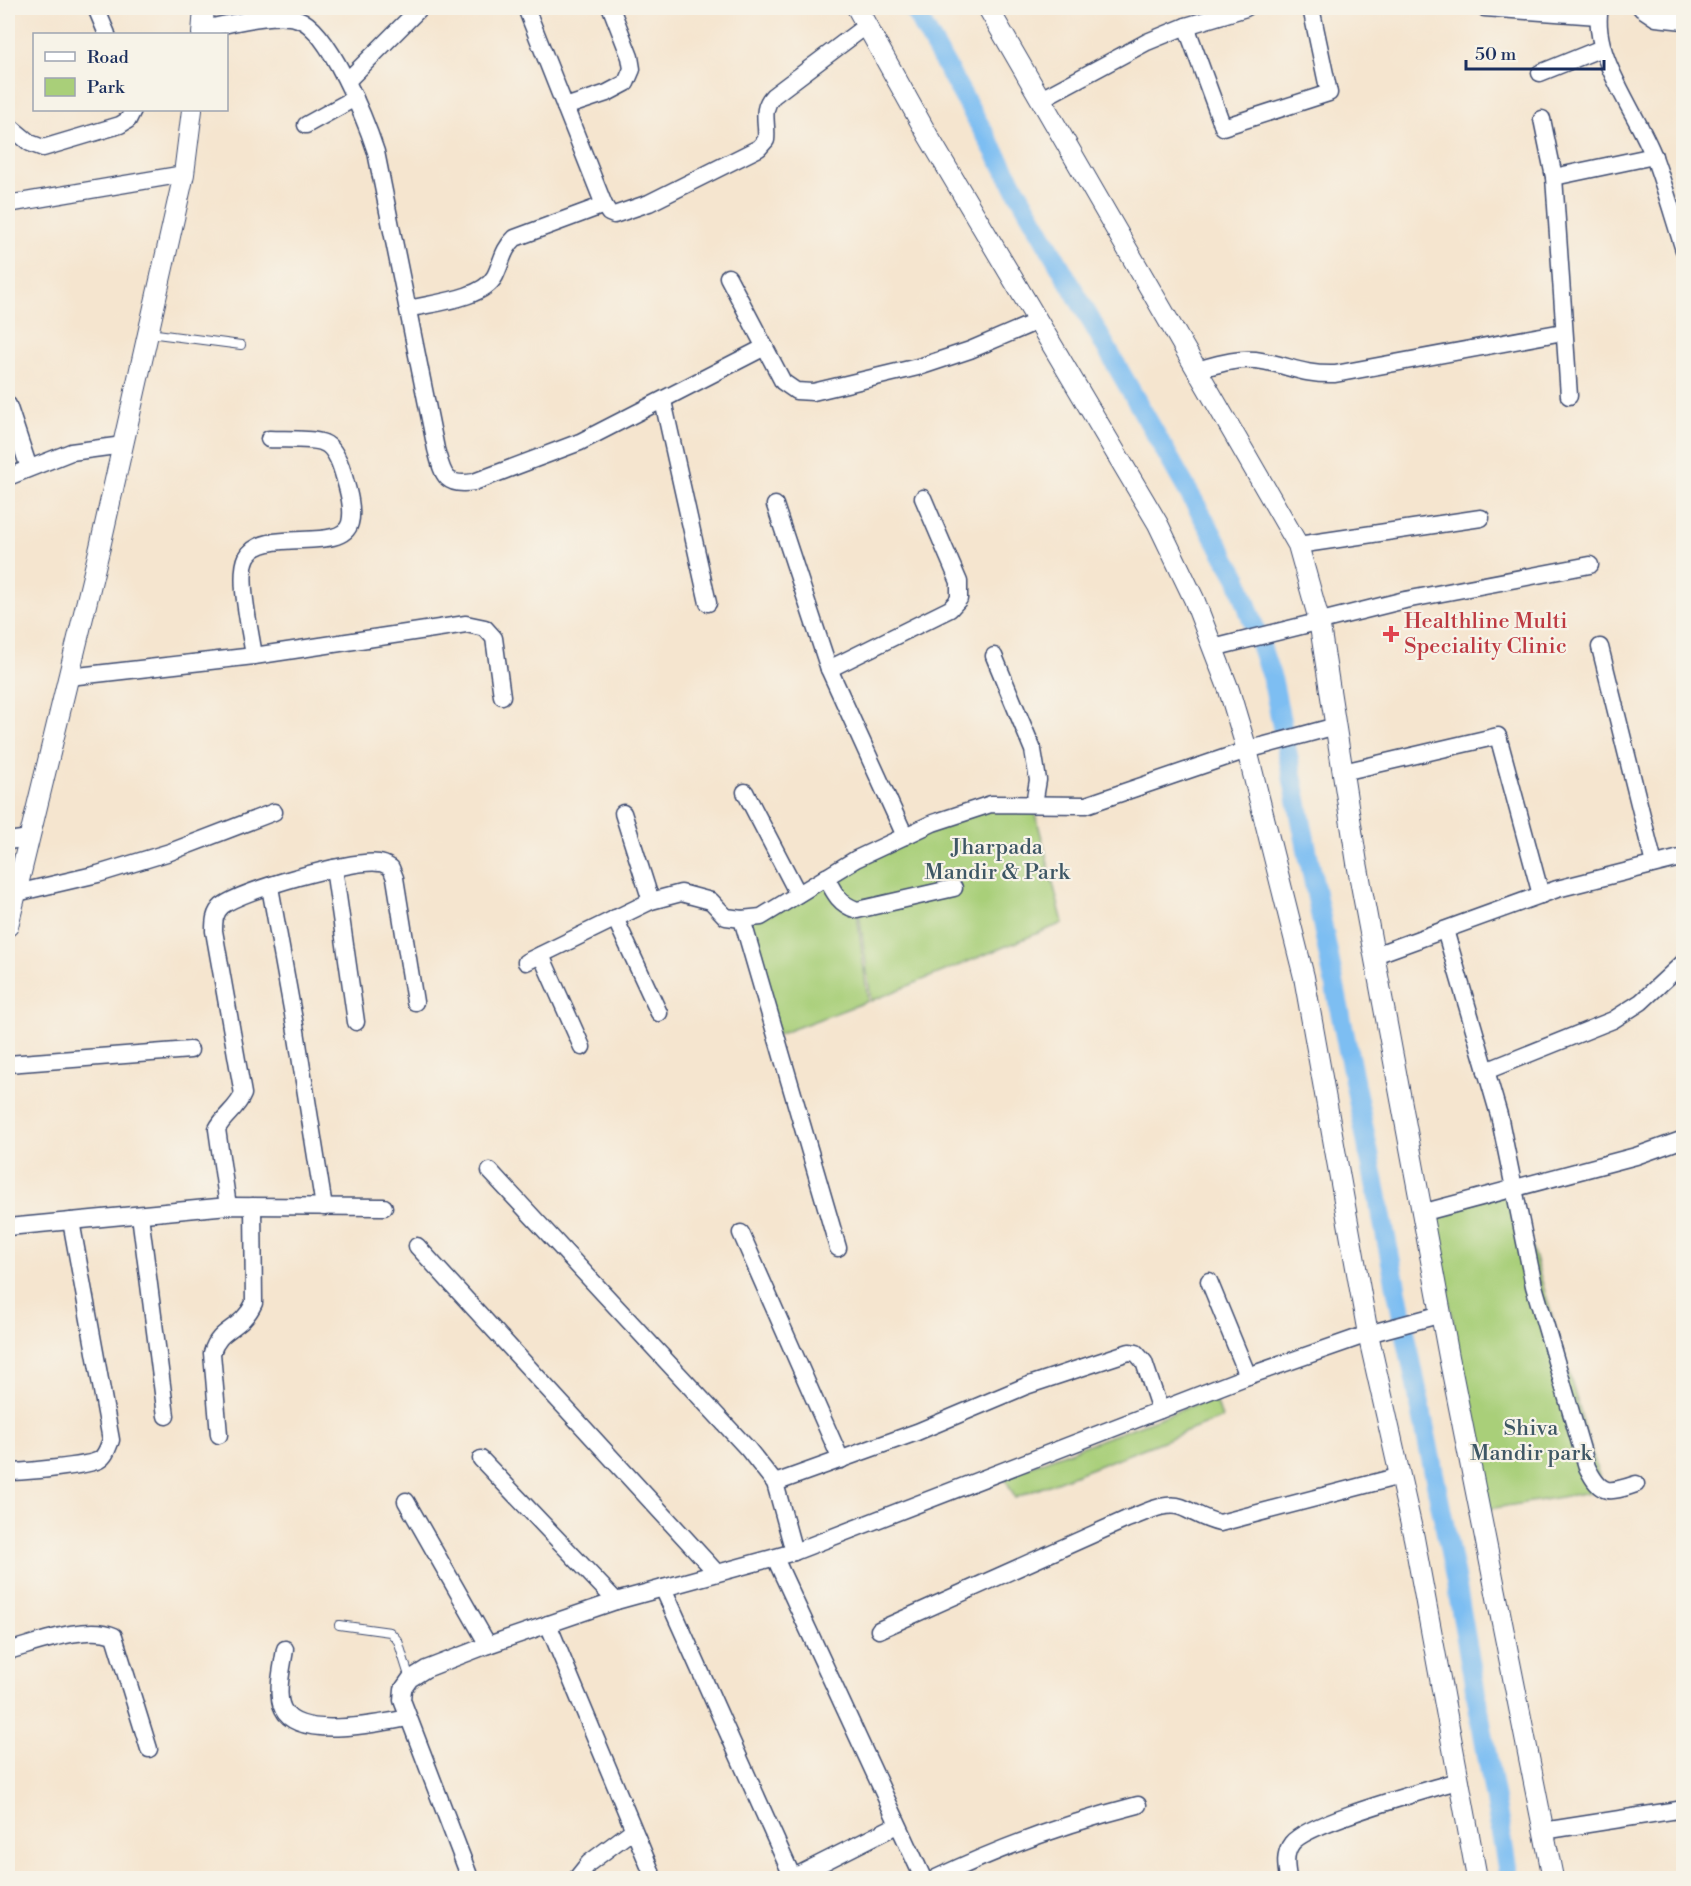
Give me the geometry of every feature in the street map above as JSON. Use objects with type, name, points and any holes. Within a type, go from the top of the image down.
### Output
[{"type":"street","points":[[96,8],[107,33]]},
{"type":"street","points":[[204,8],[202,32],[278,17],[299,19],[316,31],[347,81],[376,152],[436,449],[443,473],[450,482],[460,485],[474,482],[580,442],[765,347]]},
{"type":"street","points":[[347,81],[420,8]]},
{"type":"street","points":[[526,8],[604,205],[609,213],[621,215],[747,156],[766,140],[764,113],[766,103],[772,96],[867,26]]},
{"type":"street","points":[[565,107],[607,93],[626,83],[632,69],[630,57],[611,8]]},
{"type":"street","points":[[857,8],[927,134],[1158,524],[1194,599],[1247,750],[1304,977],[1369,1333],[1400,1476],[1477,1878]]},
{"type":"street","points":[[988,8],[1298,545],[1319,620],[1375,955],[1425,1212],[1442,1314],[1553,1878]]},
{"type":"street","points":[[1041,99],[1148,42],[1185,27],[1246,8]]},
{"type":"street","points":[[1185,27],[1223,127],[1329,93],[1311,8]]},
{"type":"street","points":[[1485,8],[1599,12],[1602,48],[1654,156],[1683,250]]},
{"type":"street","points":[[1641,8],[1656,18],[1683,21]]},
{"type":"street","points":[[1540,73],[1602,48]]},
{"type":"street","points":[[306,125],[355,98]]},
{"type":"street","points":[[8,125],[30,143],[43,148],[120,125],[128,120],[132,111]]},
{"type":"street","points":[[8,926],[11,894],[29,838],[123,445],[184,174],[192,111]]},
{"type":"street","points":[[1542,119],[1554,177],[1569,396]]},
{"type":"street","points":[[1554,177],[1654,156]]},
{"type":"street","points":[[8,204],[184,174]]},
{"type":"street","points":[[408,309],[475,293],[486,287],[495,276],[506,246],[515,238],[604,205]]},
{"type":"street","points":[[728,277],[783,382],[796,391],[813,392],[922,366],[970,350],[1038,321]]},
{"type":"street","points":[[1197,370],[1243,360],[1262,361],[1312,375],[1335,374],[1563,332]]},
{"type":"street","points":[[663,401],[708,603]]},
{"type":"street","points":[[8,405],[29,468]]},
{"type":"street","points":[[254,656],[243,568],[248,554],[259,546],[284,541],[332,538],[343,533],[350,525],[351,512],[341,466],[333,451],[323,442],[269,439]]},
{"type":"street","points":[[8,477],[71,452],[123,445]]},
{"type":"street","points":[[829,669],[950,609],[959,599],[959,582],[923,498]]},
{"type":"street","points":[[775,505],[829,669],[905,836]]},
{"type":"street","points":[[1298,545],[1481,518]]},
{"type":"street","points":[[1213,648],[1319,620],[1522,576],[1590,565]]},
{"type":"street","points":[[69,677],[254,656],[465,624],[485,628],[494,638],[502,696]]},
{"type":"street","points":[[1600,647],[1654,864]]},
{"type":"street","points":[[994,656],[1033,750],[1038,780],[1034,804]]},
{"type":"street","points":[[582,1047],[533,958],[651,901],[681,893],[698,895],[711,901],[726,917],[742,919],[761,917],[856,859],[933,823],[991,804],[1086,805],[1247,750],[1336,726]]},
{"type":"street","points":[[1343,772],[1498,736],[1541,895]]},
{"type":"street","points":[[745,792],[798,894]]},
{"type":"street","points":[[11,894],[98,874],[170,852],[274,812]]},
{"type":"street","points":[[623,813],[651,901]]},
{"type":"street","points":[[8,841],[29,838]]},
{"type":"street","points":[[1375,955],[1541,895],[1683,857]]},
{"type":"street","points":[[228,1206],[217,1129],[238,1106],[243,1094],[214,918],[220,907],[232,900],[334,868],[381,862],[392,868],[395,878],[415,1002]]},
{"type":"street","points":[[334,868],[356,1022]]},
{"type":"street","points":[[826,877],[835,896],[844,906],[857,910],[954,888]]},
{"type":"street","points":[[270,887],[297,1031],[324,1207]]},
{"type":"street","points":[[615,918],[659,1013]]},
{"type":"street","points":[[742,919],[838,1248]]},
{"type":"street","points":[[1445,930],[1499,1115],[1534,1287],[1587,1467],[1594,1482],[1603,1490],[1615,1491],[1636,1484]]},
{"type":"street","points":[[1486,1071],[1613,1020],[1641,1002],[1683,962]]},
{"type":"street","points":[[8,1064],[190,1050]]},
{"type":"street","points":[[1425,1212],[1515,1190],[1636,1156],[1683,1139]]},
{"type":"street","points":[[490,1171],[748,1449],[775,1483],[794,1552]]},
{"type":"street","points":[[8,1227],[228,1206],[384,1207]]},
{"type":"street","points":[[219,1435],[212,1353],[215,1342],[223,1333],[237,1327],[247,1318],[254,1303],[254,1206]]},
{"type":"street","points":[[140,1215],[166,1416]]},
{"type":"street","points":[[8,1472],[27,1472],[98,1461],[107,1452],[111,1440],[70,1221]]},
{"type":"street","points":[[741,1233],[842,1460]]},
{"type":"street","points":[[417,1246],[716,1572]]},
{"type":"street","points":[[1209,1281],[1248,1376]]},
{"type":"street","points":[[470,1878],[402,1700],[403,1689],[410,1679],[426,1669],[616,1601],[794,1552],[1248,1376],[1369,1333],[1442,1314]]},
{"type":"street","points":[[775,1483],[842,1460],[1026,1386],[1129,1352],[1136,1353],[1144,1362],[1160,1410]]},
{"type":"street","points":[[481,1459],[616,1601]]},
{"type":"street","points":[[879,1630],[1127,1518],[1170,1505],[1182,1507],[1201,1519],[1220,1523],[1400,1476]]},
{"type":"street","points":[[406,1501],[488,1645]]},
{"type":"street","points":[[775,1558],[923,1878]]},
{"type":"street","points":[[663,1588],[792,1878],[897,1825]]},
{"type":"street","points":[[548,1624],[651,1871]]},
{"type":"street","points":[[8,1651],[87,1632],[103,1630],[114,1636],[149,1749]]},
{"type":"street","points":[[285,1649],[280,1699],[283,1710],[291,1719],[313,1725],[346,1729],[408,1718]]},
{"type":"street","points":[[1288,1878],[1287,1852],[1293,1842],[1305,1833],[1358,1812],[1460,1780]]},
{"type":"street","points":[[936,1878],[984,1856],[1072,1822],[1137,1805]]},
{"type":"street","points":[[1543,1832],[1683,1809]]},
{"type":"street","points":[[577,1878],[589,1863],[633,1830]]},
{"type":"lane","points":[[148,333],[241,345]]},
{"type":"lane","points":[[339,1626],[390,1632],[398,1641],[410,1679]]},
{"type":"green space","name":"Jharpada Mandir & Park","points":[[992,807],[1034,807],[1063,923],[871,1001],[859,913],[831,878],[907,838]]},
{"type":"green space","points":[[826,879],[857,913],[868,1001],[777,1035],[744,921]]},
{"type":"green space","name":"Shiva Mandir park","points":[[1515,1190],[1603,1490],[1489,1509],[1432,1213]]},
{"type":"green space","points":[[1215,1397],[1222,1418],[1015,1498],[1004,1476]]},
{"type":"waterway","points":[[913,8],[1238,579],[1273,682],[1455,1577],[1509,1878]]},
{"type":"place","name":"Healthline Multi Speciality Clinic","points":[[1391,634]]}]
